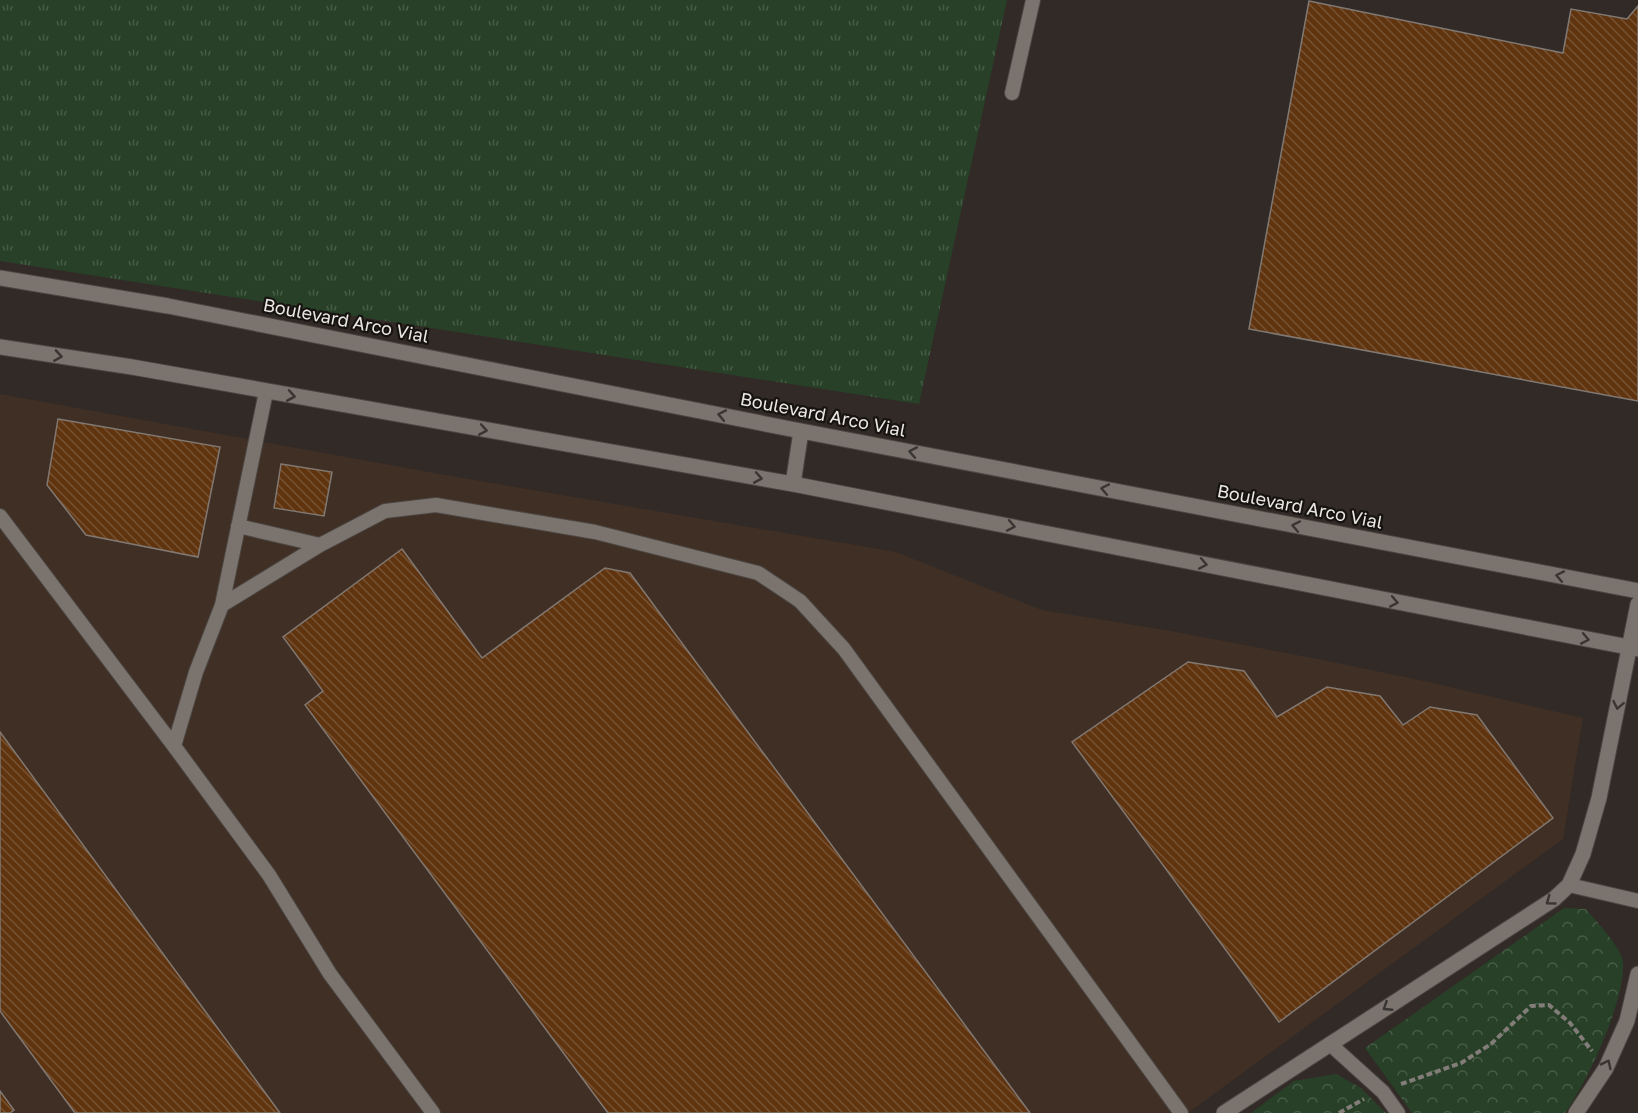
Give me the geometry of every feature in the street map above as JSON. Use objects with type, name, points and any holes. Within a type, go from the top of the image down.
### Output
[{"type":"street","name":"Boulevard Arco Vial","points":[[0,278],[180,308],[801,431],[1638,591]]},
{"type":"street","points":[[0,348],[132,367],[793,484],[1634,649]]},
{"type":"street","points":[[793,484],[801,431]]},
{"type":"street","points":[[1224,1113],[1554,899],[1569,885],[1583,854],[1599,798],[1634,649],[1638,604]]},
{"type":"street","points":[[1576,1113],[1606,1068],[1627,1021],[1638,974]]},
{"type":"lane","points":[[1012,93],[1033,0]]},
{"type":"lane","points":[[174,746],[196,672],[222,605],[266,392]]},
{"type":"lane","points":[[222,605],[320,545],[385,511],[436,505],[595,532],[758,573],[800,601],[844,649],[1181,1113]]},
{"type":"lane","points":[[0,516],[269,875],[330,974],[433,1113]]},
{"type":"lane","points":[[238,526],[320,545]]},
{"type":"lane","points":[[1569,885],[1638,901]]},
{"type":"lane","points":[[1330,1044],[1383,1092],[1398,1113]]},
{"type":"path","points":[[1340,1113],[1354,1103],[1461,1063],[1491,1044],[1531,1006],[1549,1005],[1570,1023],[1606,1068]]},
{"type":"shaded area","points":[[0,394],[451,476],[896,552],[1042,610],[1171,631],[1323,660],[1583,718],[1563,839],[1188,1113],[0,1113]]},
{"type":"green space","points":[[0,0],[1007,0],[919,404],[0,261]]},
{"type":"green space","points":[[1564,908],[1586,909],[1613,942],[1623,962],[1622,978],[1612,1018],[1594,1062],[1565,1113],[1412,1113],[1365,1048]]},
{"type":"green space","points":[[1336,1074],[1361,1088],[1386,1113],[1251,1113],[1294,1081]]},
{"type":"building","points":[[1309,1],[1563,53],[1571,9],[1627,19],[1638,6],[1638,401],[1249,329]]},
{"type":"building","points":[[58,419],[220,447],[198,557],[86,535],[47,485]]},
{"type":"building","points":[[281,464],[332,472],[324,516],[274,508]]},
{"type":"building","points":[[402,549],[482,658],[605,568],[630,573],[1030,1113],[608,1113],[305,705],[323,691],[283,637]]},
{"type":"building","points":[[1188,662],[1244,671],[1277,717],[1327,687],[1380,696],[1403,725],[1430,707],[1477,715],[1553,818],[1279,1022],[1072,742]]},
{"type":"building","points":[[0,732],[280,1113],[75,1113],[0,1011]]},
{"type":"building","points":[[0,1091],[14,1110],[10,1113],[0,1113]]}]
